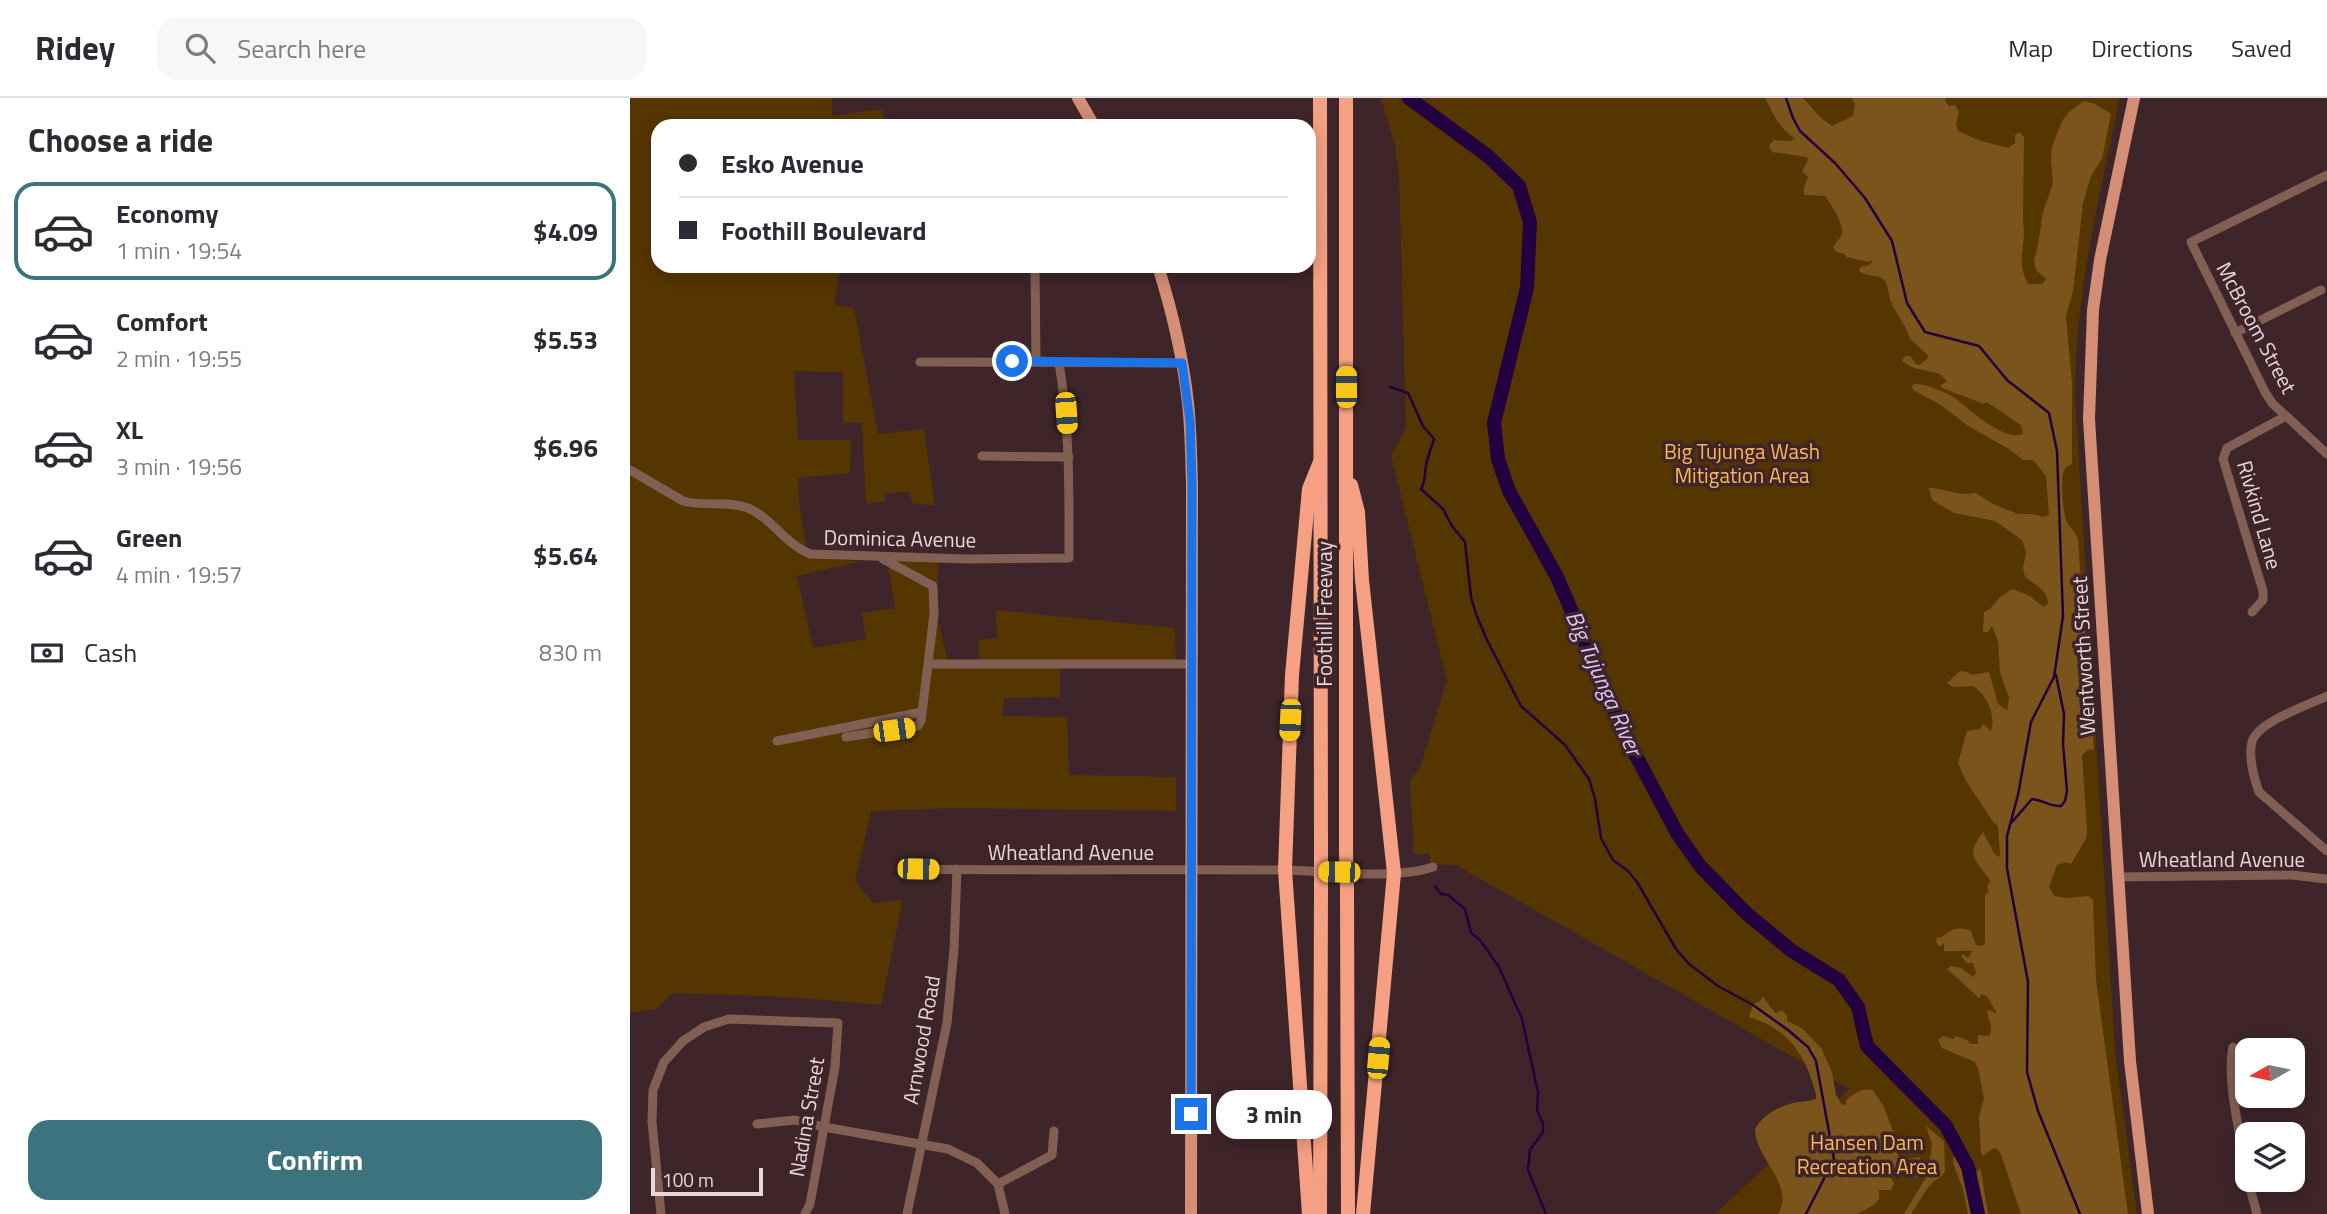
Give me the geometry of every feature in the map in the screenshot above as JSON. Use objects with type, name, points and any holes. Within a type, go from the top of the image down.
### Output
[{"type":"highway","name":"Foothill Freeway","points":[[1320,98],[1320,1214]]},
{"type":"highway","name":"Foothill Freeway","points":[[1346,98],[1348,1214]]},
{"type":"highway","points":[[1309,1214],[1285,870],[1292,675],[1308,489],[1320,462]]},
{"type":"highway","points":[[1346,468],[1358,512],[1362,580],[1394,873],[1363,1214]]},
{"type":"main road","points":[[1078,98],[1090,119]]},
{"type":"main road","name":"Wentworth Street","points":[[2134,98],[2100,260],[2093,310],[2089,419],[2130,1061],[2148,1214]]},
{"type":"main road","points":[[1160,273],[1182,363],[1190,421],[1191,1214]]},
{"type":"street","name":"McBroom Street","points":[[2327,175],[2191,242],[2272,403],[2327,454]]},
{"type":"street","points":[[1035,273],[1035,361]]},
{"type":"street","points":[[2235,333],[2321,290]]},
{"type":"street","points":[[920,362],[1182,363]]},
{"type":"street","points":[[982,456],[1069,457],[1059,363]]},
{"type":"street","name":"Rivkind Lane","points":[[2252,612],[2263,600],[2263,591],[2223,459],[2227,448],[2286,416]]},
{"type":"street","name":"Dominica Avenue","points":[[630,470],[691,504],[734,504],[749,509],[763,517],[799,549],[810,554],[1069,558],[1069,457]]},
{"type":"street","points":[[846,737],[918,726],[921,721],[934,614],[933,586],[880,557]]},
{"type":"street","points":[[929,664],[1192,664]]},
{"type":"street","points":[[2327,696],[2263,727],[2252,742],[2251,755],[2254,779],[2259,792],[2327,851]]},
{"type":"street","points":[[777,741],[922,712]]},
{"type":"street","name":"Wheatland Avenue","points":[[918,869],[1394,873],[1433,867]]},
{"type":"street","name":"Arnwood Road","points":[[907,1214],[947,1023],[954,949],[957,869]]},
{"type":"street","name":"Wheatland Avenue","points":[[2117,877],[2292,875],[2327,879]]},
{"type":"street","name":"Nadina Street","points":[[661,1214],[652,1122],[653,1090],[664,1062],[682,1041],[704,1027],[729,1019],[838,1024],[835,1067],[810,1204],[804,1214]]},
{"type":"street","points":[[2233,1047],[2230,1061],[2239,1122]]},
{"type":"street","points":[[757,1124],[795,1120],[948,1149],[977,1163],[999,1184],[1005,1214]]},
{"type":"street","points":[[999,1184],[1052,1155],[1054,1131]]},
{"type":"street","points":[[2251,1192],[2257,1214]]},
{"type":"green space","points":[[630,98],[832,98],[832,116],[882,109],[884,119],[651,119],[651,273],[840,273],[834,304],[854,308],[878,434],[924,429],[935,506],[912,503],[910,492],[885,493],[885,501],[866,504],[862,423],[843,423],[843,372],[794,371],[798,440],[851,440],[850,473],[798,478],[807,554],[823,559],[861,561],[797,576],[813,648],[866,639],[862,613],[895,608],[887,559],[939,557],[935,605],[949,668],[979,662],[979,640],[997,638],[996,610],[1175,628],[1176,664],[1060,665],[1060,697],[1004,698],[1003,716],[1067,717],[1069,775],[1176,777],[1176,811],[957,808],[871,811],[855,881],[873,903],[903,900],[881,1005],[790,997],[673,993],[656,1009],[630,1013]]},
{"type":"green space","name":"Big Tujunga Wash Mitigation Area","points":[[1381,98],[2120,98],[2084,283],[2075,397],[2115,1051],[2137,1214],[1715,1214],[1849,1089],[1456,865],[1430,864],[1430,854],[1414,854],[1410,782],[1421,765],[1447,680],[1391,455],[1406,428],[1399,174],[1395,146]]},
{"type":"green space","points":[[1765,98],[1803,98],[1832,126],[1853,116],[1855,104],[1852,98],[1946,98],[1949,106],[1955,105],[1959,112],[1956,123],[1958,131],[2008,148],[2015,143],[2015,135],[2020,132],[2024,137],[2022,268],[2028,284],[2042,284],[2046,279],[2036,270],[2034,260],[2043,212],[2053,183],[2052,147],[2062,121],[2084,101],[2111,114],[2102,159],[2091,176],[2083,203],[2073,291],[2066,316],[2072,384],[2072,464],[2064,471],[2062,497],[2066,518],[2078,541],[2094,749],[2082,755],[2086,839],[2071,864],[2067,862],[2057,865],[2049,887],[2054,896],[2089,896],[2093,900],[2096,980],[2128,1214],[2021,1214],[2001,1154],[1994,1148],[1983,1156],[1981,1153],[1979,1117],[1984,1099],[1978,1068],[1975,1062],[1942,1048],[1938,1040],[1943,1036],[1953,1039],[1956,1036],[1970,1044],[1978,1044],[1978,1035],[1989,1036],[1991,1026],[1987,1011],[1996,1014],[1987,996],[1981,994],[1980,998],[1978,997],[1947,969],[1951,966],[1961,968],[1973,977],[1976,973],[1973,963],[1967,963],[1961,956],[1963,954],[1968,958],[1972,951],[1944,951],[1944,943],[1940,947],[1936,942],[1937,937],[1941,938],[1951,931],[1963,929],[1971,931],[1976,945],[1982,946],[1985,943],[1985,895],[1989,891],[1987,887],[1990,880],[1976,862],[1973,852],[1983,832],[1994,853],[1999,857],[2000,855],[1998,826],[1966,781],[1958,763],[1967,731],[1980,729],[1983,724],[1991,731],[1991,712],[1986,700],[1973,686],[1953,687],[1947,683],[1960,671],[1972,675],[1989,672],[1998,704],[2007,710],[2009,698],[2000,672],[1998,641],[1992,626],[1988,632],[1983,632],[1984,612],[2012,589],[2030,596],[2043,607],[2048,604],[2043,591],[2025,577],[2023,568],[2026,553],[2022,540],[1995,521],[1954,513],[1932,500],[1929,488],[1963,494],[1976,493],[1993,504],[2018,514],[2043,517],[2049,515],[2046,476],[2033,460],[2023,460],[1968,426],[1941,405],[1913,390],[1914,384],[1942,391],[1998,429],[2016,435],[2023,434],[2021,425],[1986,402],[1984,404],[1942,388],[1940,386],[1947,381],[1940,374],[1914,368],[1902,361],[1905,356],[1910,356],[1917,365],[1928,358],[1910,339],[1891,301],[1885,281],[1859,271],[1860,267],[1870,265],[1873,260],[1868,262],[1836,252],[1833,247],[1841,236],[1842,229],[1833,208],[1825,196],[1804,195],[1808,177],[1802,171],[1807,157],[1772,152],[1769,146],[1774,140],[1795,139],[1780,125]]},
{"type":"green space","name":"Hansen Dam Recreation Area","points":[[1763,996],[1776,1013],[1782,1010],[1787,1021],[1802,1028],[1821,1048],[1832,1072],[1836,1095],[1842,1105],[1858,1092],[1873,1090],[1884,1107],[1898,1145],[1895,1146],[1898,1155],[1904,1160],[1919,1157],[1923,1169],[1921,1174],[1914,1178],[1912,1172],[1889,1167],[1886,1170],[1894,1183],[1891,1190],[1879,1190],[1879,1199],[1874,1205],[1857,1214],[1778,1214],[1782,1192],[1761,1151],[1755,1129],[1776,1109],[1816,1099],[1816,1095],[1807,1068],[1794,1046],[1775,1028],[1749,1017],[1753,1004]]},
{"type":"green space","points":[[1926,1126],[1944,1141],[1945,1171],[1927,1189],[1911,1214],[1904,1214],[1928,1174],[1932,1144]]},
{"type":"green space","points":[[1960,1146],[1968,1155],[1972,1172],[1976,1174],[1980,1168],[1988,1214],[1968,1214],[1963,1189],[1953,1163],[1955,1147]]},
{"type":"waterway","name":"Big Tujunga River","points":[[1409,98],[1488,156],[1519,186],[1530,222],[1527,288],[1494,423],[1498,459],[1509,491],[1557,577],[1625,735],[1677,833],[1700,866],[1746,913],[1792,951],[1839,980],[1858,1007],[1867,1046],[1946,1126],[1968,1167],[1978,1214]]},
{"type":"waterway","points":[[1786,98],[1800,131],[1835,163],[1865,198],[1892,241],[1907,303],[1925,332],[1979,346],[2007,380],[2049,413],[2057,451],[2063,616],[2054,677],[2031,722],[2018,795],[2007,836],[2007,868],[2028,982],[2027,1072],[2038,1111],[2080,1214]]},
{"type":"waterway","points":[[1390,387],[1408,393],[1423,426],[1434,439],[1421,489],[1443,509],[1465,542],[1471,597],[1487,640],[1521,706],[1565,745],[1589,779],[1601,838],[1613,860],[1637,882],[1676,949],[1689,964],[1718,986],[1753,1005],[1788,1030],[1808,1047],[1816,1061],[1834,1159],[1806,1214]]},
{"type":"waterway","points":[[2012,822],[2032,799],[2057,806],[2061,806],[2065,801],[2067,791],[2063,744],[2064,714],[2056,675]]},
{"type":"waterway","points":[[1435,886],[1441,894],[1448,895],[1465,909],[1471,933],[1480,940],[1499,967],[1522,1019],[1538,1092],[1537,1110],[1543,1124],[1543,1132],[1530,1150],[1528,1170],[1546,1214]]},
{"type":"route","points":[[1012,361],[1182,363],[1190,421],[1192,484],[1191,1114]]}]
